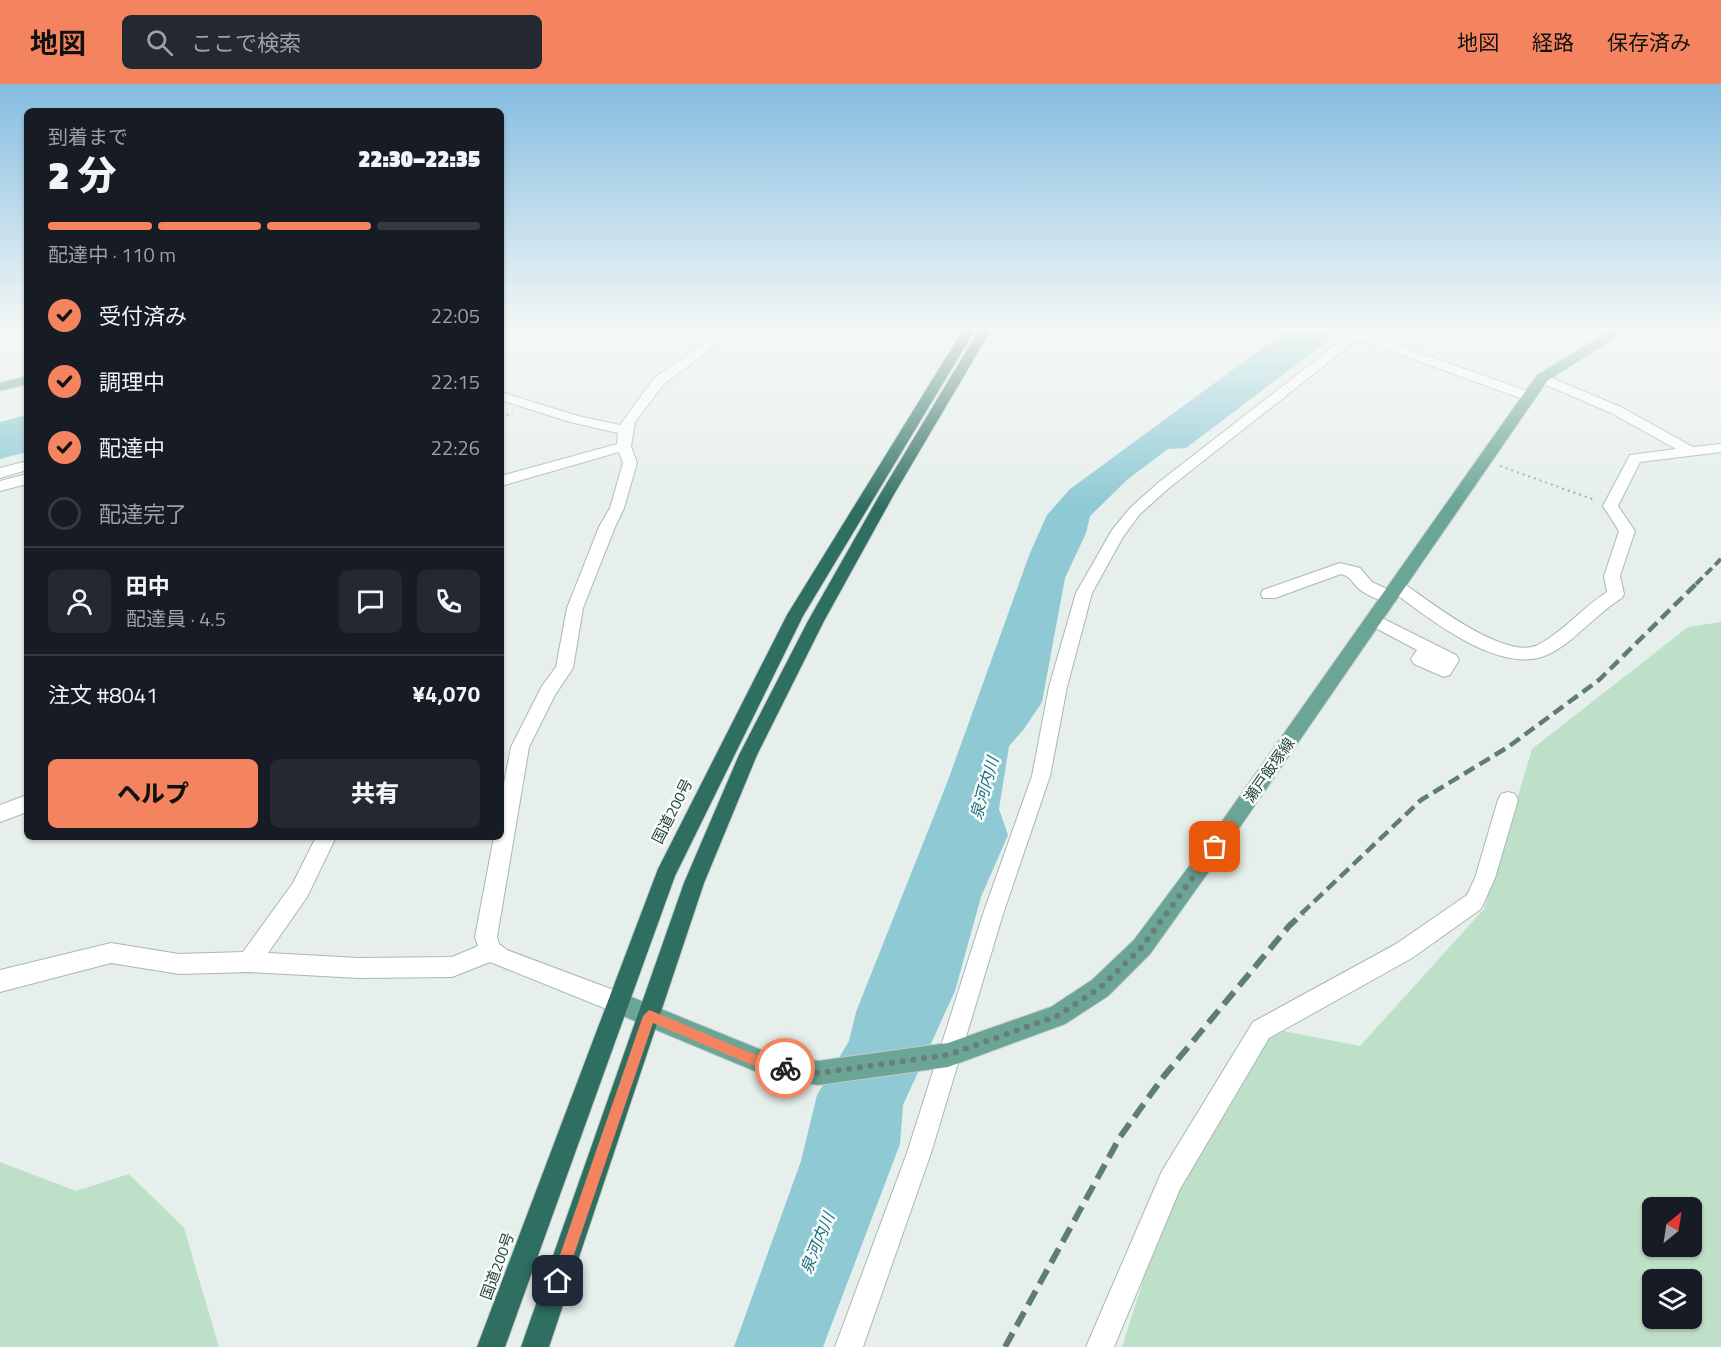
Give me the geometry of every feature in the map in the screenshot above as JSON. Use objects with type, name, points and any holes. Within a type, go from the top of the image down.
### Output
[{"type":"highway","name":"国道200号","points":[[491,1347],[665,875],[795,615],[933,389]]},
{"type":"highway","points":[[535,1347],[694,883],[748,755],[816,621],[886,496],[950,389]]},
{"type":"main road","name":"瀬戸飯塚線","points":[[619,1003],[769,1065],[818,1073],[948,1055],[1057,1016],[1100,988],[1142,947],[1394,592],[1533,389]]},
{"type":"street","points":[[504,836],[520,747],[548,691],[564,668],[575,608],[607,527],[617,508],[630,464],[624,438],[628,422],[653,389]]},
{"type":"street","points":[[849,1347],[919,1153],[993,914],[1041,776],[1058,687],[1084,593],[1100,561],[1135,511],[1164,484],[1282,389]]},
{"type":"street","points":[[1509,389],[1528,396]]},
{"type":"street","points":[[1567,389],[1616,410],[1692,452]]},
{"type":"street","points":[[504,397],[575,419],[624,438]]},
{"type":"street","points":[[504,481],[624,438]]},
{"type":"street","points":[[1269,594],[1340,568],[1354,572],[1366,586],[1394,592],[1481,641],[1510,653],[1527,656],[1542,651],[1600,603],[1616,594],[1612,576],[1627,531],[1610,506],[1635,458],[1721,448]]},
{"type":"street","points":[[0,472],[24,466]]},
{"type":"street","points":[[0,486],[24,480]]},
{"type":"street","points":[[1374,620],[1427,648]]},
{"type":"street","points":[[1100,1347],[1171,1180],[1261,1030],[1404,951],[1474,902],[1485,878],[1508,800]]},
{"type":"street","points":[[0,814],[24,804]]},
{"type":"street","points":[[249,962],[300,890],[325,840]]},
{"type":"street","points":[[503,840],[486,937],[490,950],[500,957],[619,1003]]},
{"type":"street","points":[[0,981],[111,953],[179,964],[249,962],[359,968],[452,967],[476,959],[490,950]]},
{"type":"path","points":[[1484,460],[1610,506]]},
{"type":"green space","points":[[1721,622],[1721,1347],[1122,1347],[1168,1202],[1273,1029],[1360,1046],[1484,909],[1532,749],[1688,627]]},
{"type":"green space","points":[[0,1162],[76,1191],[129,1174],[184,1228],[219,1347],[0,1347]]},
{"type":"water","name":"泉河内川","points":[[1207,389],[1264,389],[1186,448],[1168,449],[1128,479],[1090,516],[1086,533],[1065,578],[1042,702],[1024,729],[1009,746],[999,809],[1008,835],[981,897],[955,991],[903,1105],[900,1144],[823,1347],[734,1347],[801,1161],[817,1095],[849,1041],[856,1012],[947,783],[1030,553],[1047,515],[1070,489]]},
{"type":"water","points":[[24,416],[24,453],[0,459],[0,422]]},
{"type":"railway","points":[[1698,582],[1721,559]]},
{"type":"railway","points":[[1301,914],[1421,800],[1508,747],[1599,680],[1698,582]]},
{"type":"railway","points":[[1005,1347],[1120,1137],[1164,1076],[1289,926],[1303,913]]},
{"type":"way so far","points":[[785,1068],[818,1073],[948,1055],[1057,1016],[1100,988],[1142,947],[1215,847]]},
{"type":"route","points":[[558,1281],[649,1016],[726,1049],[769,1065],[785,1068]]}]
